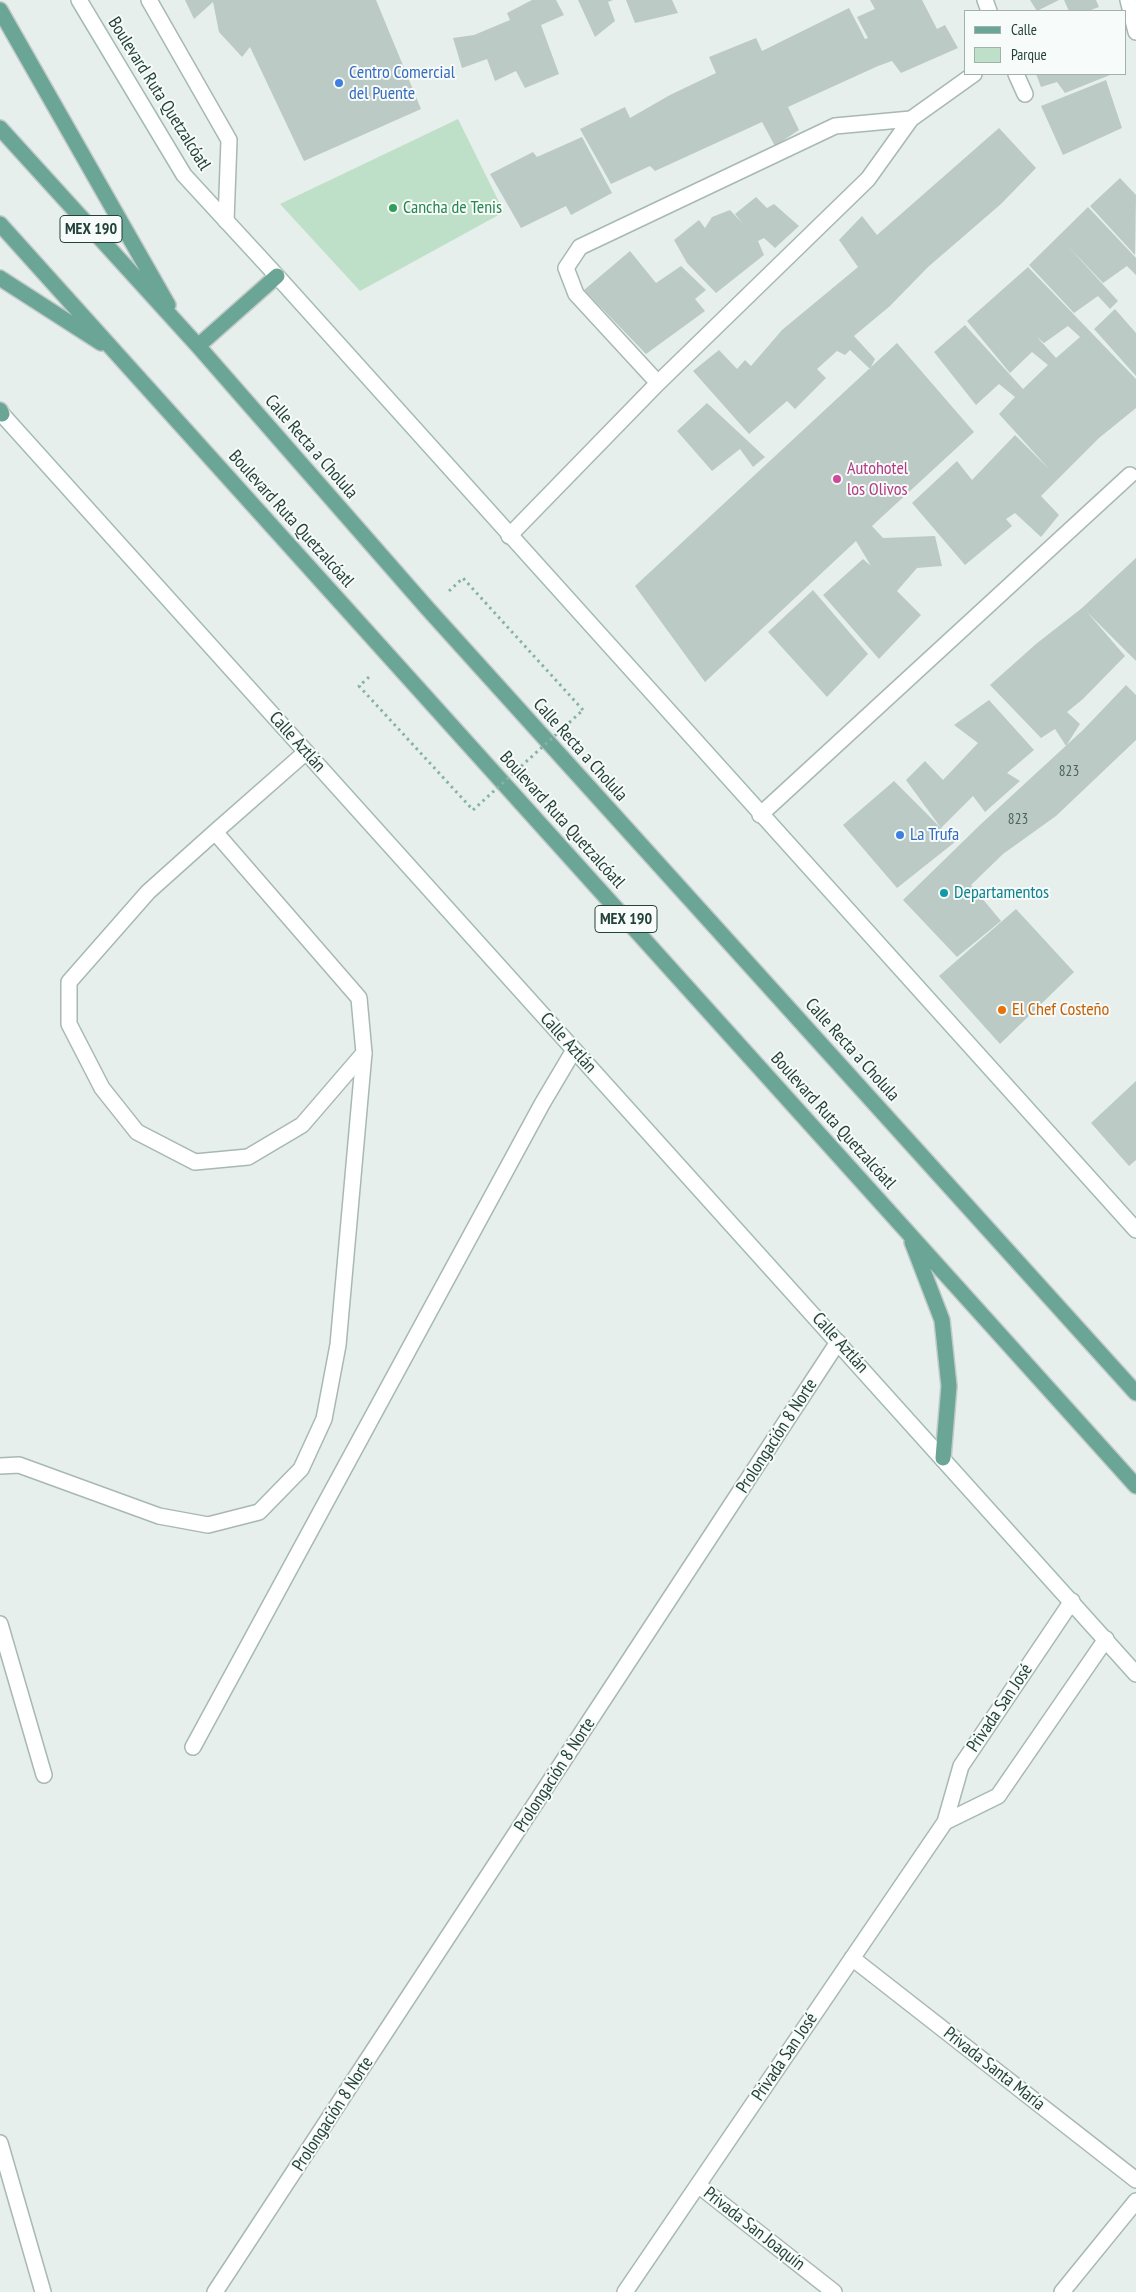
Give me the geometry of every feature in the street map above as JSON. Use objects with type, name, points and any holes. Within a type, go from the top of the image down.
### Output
[{"type":"main road","points":[[0,10],[183,330]]},
{"type":"main road","name":"Calle Recta a Cholula","points":[[0,128],[198,346],[434,617],[1136,1393]]},
{"type":"main road","name":"Boulevard Ruta Quetzalcóatl","points":[[0,224],[1136,1486]]},
{"type":"main road","points":[[198,346],[277,276]]},
{"type":"main road","points":[[0,278],[45,309],[115,352]]},
{"type":"main road","points":[[909,1234],[942,1320],[949,1386],[943,1458]]},
{"type":"street","name":"Boulevard Ruta Quetzalcóatl","points":[[79,0],[184,175],[1136,1230]]},
{"type":"street","points":[[149,0],[229,140],[226,221]]},
{"type":"street","points":[[1128,0],[1136,32]]},
{"type":"street","points":[[509,536],[658,383],[868,179],[911,119],[973,75]]},
{"type":"street","points":[[1016,75],[1024,94]]},
{"type":"street","points":[[658,383],[576,294],[566,268],[580,247],[835,126],[911,119]]},
{"type":"street","name":"Calle Aztlán","points":[[1,412],[1136,1674]]},
{"type":"street","points":[[760,815],[1130,475]]},
{"type":"street","points":[[306,752],[148,892],[69,982],[69,1024],[102,1088],[137,1132],[195,1162],[248,1157],[302,1125],[364,1053]]},
{"type":"street","points":[[0,1466],[19,1465],[159,1516],[208,1526],[259,1512],[301,1469],[324,1419],[338,1346],[364,1053],[359,998],[215,832]]},
{"type":"street","points":[[193,1747],[574,1050]]},
{"type":"street","name":"Prolongación 8 Norte","points":[[215,2292],[838,1342]]},
{"type":"street","name":"Privada San José","points":[[625,2292],[945,1822],[962,1766],[1072,1601]]},
{"type":"street","points":[[0,1624],[44,1775]]},
{"type":"street","name":"Privada San José","points":[[945,1822],[998,1796],[1106,1639]]},
{"type":"street","name":"Privada Santa María","points":[[852,1958],[1136,2180]]},
{"type":"street","points":[[0,2143],[4,2172],[43,2292]]},
{"type":"street","name":"Privada San Joaquín","points":[[698,2185],[834,2292]]},
{"type":"street","points":[[1062,2292],[1136,2201]]},
{"type":"path","points":[[359,686],[473,810],[583,710],[463,578]]},
{"type":"green space","name":"Cancha de Tenis","points":[[458,119],[504,212],[360,291],[280,204]]},
{"type":"building","name":"Centro Comercial del Puente","points":[[185,0],[376,0],[421,109],[304,161],[250,47],[242,57],[219,32],[213,2],[194,19]]},
{"type":"building","points":[[532,0],[556,0],[564,15],[541,25],[559,74],[525,88],[516,71],[495,81],[487,59],[462,68],[453,38],[474,35],[510,20],[507,13]]},
{"type":"building","points":[[578,0],[613,0],[608,2],[615,21],[595,37]]},
{"type":"building","points":[[626,0],[672,0],[678,13],[635,23]]},
{"type":"building","points":[[870,0],[922,0],[937,29],[945,25],[958,48],[901,73],[892,61],[788,107],[799,130],[775,146],[762,122],[655,171],[650,166],[611,184],[580,129],[625,107],[630,118],[670,95],[716,73],[709,57],[756,38],[762,51],[849,8],[865,39],[868,38],[857,17],[875,9]]},
{"type":"building","points":[[1030,0],[1059,0],[1039,10],[1036,10]]},
{"type":"building","points":[[1064,0],[1096,0],[1099,7],[1091,10],[1069,10]]},
{"type":"building","points":[[1036,75],[1110,75],[1065,93],[1057,82],[1041,87]]},
{"type":"building","points":[[1106,80],[1122,128],[1063,155],[1041,106]]},
{"type":"building","points":[[999,128],[1036,168],[1001,204],[928,267],[890,306],[854,336],[875,359],[870,369],[850,350],[845,355],[837,351],[817,369],[826,378],[795,409],[787,401],[749,434],[693,371],[719,350],[737,369],[745,360],[751,366],[782,330],[858,267],[839,240],[862,216],[877,235]]},
{"type":"building","points":[[582,137],[612,193],[571,215],[566,206],[521,228],[490,174],[533,152],[537,157]]},
{"type":"building","points":[[1120,178],[1136,195],[1135,255],[1090,206]]},
{"type":"building","points":[[756,197],[767,208],[774,204],[799,226],[775,248],[764,238],[758,241],[764,255],[716,293],[687,263],[674,240],[699,220],[705,228],[712,217],[730,210],[743,224],[735,214]]},
{"type":"building","points":[[1088,207],[1136,258],[1136,275],[1127,266],[1103,283],[1066,244],[1118,301],[1110,309],[1098,296],[1074,313],[1029,265]]},
{"type":"building","points":[[630,251],[656,283],[681,266],[706,290],[695,299],[705,311],[646,354],[584,290]]},
{"type":"building","points":[[1028,267],[1136,379],[1136,408],[1099,438],[1041,496],[1059,515],[1041,537],[1015,513],[1006,519],[1012,526],[965,565],[912,503],[957,461],[972,480],[1015,435],[1050,470],[999,414],[1015,397],[999,384],[976,405],[934,352],[965,325],[1023,389],[1048,365],[1032,352],[1010,373],[967,321]],"holes":[[[1068,326],[1080,337],[1056,358],[1037,337],[1044,343]]]},
{"type":"building","points":[[1115,309],[1136,333],[1136,376],[1094,329]]},
{"type":"building","name":"Autohotel los Olivos","points":[[897,343],[974,432],[872,526],[883,538],[935,536],[942,566],[917,568],[897,591],[921,615],[879,659],[823,595],[863,559],[871,566],[856,541],[705,682],[635,586]]},
{"type":"building","points":[[707,403],[765,457],[753,467],[740,449],[712,471],[677,431]]},
{"type":"building","points":[[1136,558],[1136,661],[1087,612],[1125,656],[1083,699],[1067,712],[1080,724],[1066,746],[1055,729],[1041,738],[990,685],[1036,644],[1082,608]]},
{"type":"building","points":[[813,590],[868,654],[827,697],[768,632]]},
{"type":"building","points":[[1126,685],[1136,695],[1136,740],[1056,816],[1003,854],[971,885],[1001,921],[957,957],[903,900],[981,824],[1083,730]]},
{"type":"building","points":[[989,700],[1034,750],[1007,773],[1020,781],[985,812],[973,796],[941,828],[906,780],[925,761],[943,780],[978,743],[954,725]]},
{"type":"building","name":"La Trufa","points":[[894,781],[955,842],[897,888],[843,825]]},
{"type":"building","name":"El Chef Costeño","points":[[1016,909],[1074,972],[1000,1044],[939,976]]},
{"type":"building","points":[[1136,1081],[1136,1160],[1129,1166],[1091,1123]]},
{"type":"place","name":"Centro Comercial del Puente","points":[[339,83]]},
{"type":"place","name":"Cancha de Tenis","points":[[393,208]]},
{"type":"place","name":"Autohotel los Olivos","points":[[837,479]]},
{"type":"place","name":"La Trufa","points":[[900,835]]},
{"type":"place","name":"Departamentos","points":[[944,893]]},
{"type":"place","name":"El Chef Costeño","points":[[1002,1010]]}]
